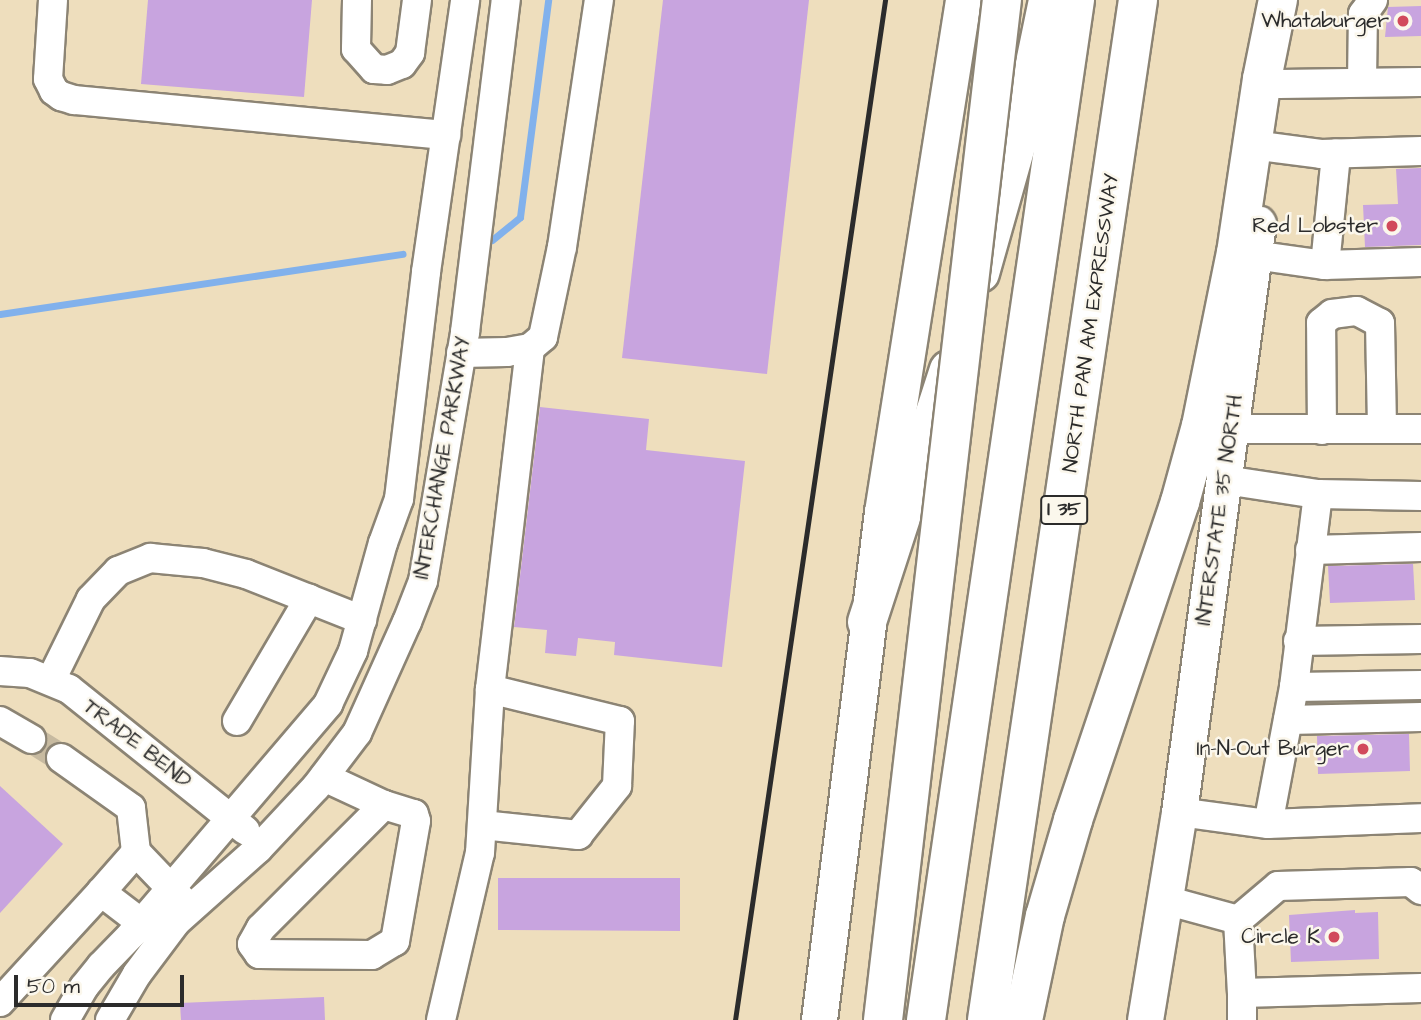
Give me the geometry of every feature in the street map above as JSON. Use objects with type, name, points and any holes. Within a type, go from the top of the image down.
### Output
[{"type":"highway","points":[[883,1020],[1002,0]]},
{"type":"highway","points":[[867,622],[993,231],[1023,121],[1048,0]]},
{"type":"highway","points":[[926,1020],[1074,0]]},
{"type":"highway","name":"NORTH PAN AM EXPRESSWAY","points":[[987,1020],[1138,0]]},
{"type":"highway","points":[[1023,1020],[1045,916],[1073,820],[1176,515],[1201,426],[1234,267],[1262,79],[1278,0]]},
{"type":"main road","points":[[819,1020],[867,622],[963,0]]},
{"type":"main road","name":"INTERSTATE 35 NORTH","points":[[1147,1015],[1180,812],[1268,147],[1291,0]]},
{"type":"street","points":[[53,0],[47,71],[54,91],[61,96],[88,101],[446,135]]},
{"type":"street","points":[[357,0],[356,48],[374,69],[387,70],[402,64],[410,53],[417,0]]},
{"type":"street","name":"INTERCHANGE PARKWAY","points":[[65,1020],[84,987],[152,930],[179,898],[232,818],[328,704],[353,651],[383,543],[399,499],[465,0]]},
{"type":"street","name":"INTERCHANGE PARKWAY","points":[[179,898],[262,845],[324,777],[357,733],[422,581],[461,353],[506,0]]},
{"type":"street","points":[[461,353],[496,354],[530,348],[543,337],[562,247],[599,0]]},
{"type":"street","points":[[1362,82],[1367,5]]},
{"type":"street","points":[[1279,84],[1421,82]]},
{"type":"street","points":[[1268,147],[1336,153],[1421,151]]},
{"type":"street","points":[[1325,265],[1336,153]]},
{"type":"street","points":[[1254,255],[1325,265],[1421,262]]},
{"type":"street","points":[[1322,429],[1321,323],[1332,314],[1357,311],[1380,323],[1382,429]]},
{"type":"street","points":[[441,1020],[480,853],[490,689],[530,348]]},
{"type":"street","points":[[1231,429],[1421,429]]},
{"type":"street","points":[[1225,480],[1318,494],[1421,496]]},
{"type":"street","points":[[1268,824],[1294,687],[1318,494]]},
{"type":"street","points":[[1310,550],[1421,547]]},
{"type":"street","points":[[51,680],[91,599],[118,571],[149,558],[202,563],[246,574],[362,620]]},
{"type":"street","points":[[237,721],[309,599]]},
{"type":"street","points":[[1298,641],[1421,639]]},
{"type":"street","name":"TRADE BEND","points":[[0,671],[30,673],[69,690],[232,818],[262,845]]},
{"type":"street","points":[[1294,687],[1421,685]]},
{"type":"street","points":[[482,825],[578,835],[617,786],[620,720],[490,689]]},
{"type":"street","points":[[1287,720],[1421,717]]},
{"type":"street","points":[[0,721],[31,739]]},
{"type":"street","points":[[61,758],[131,808],[136,852],[179,898]]},
{"type":"street","points":[[324,777],[384,805],[414,814],[416,821],[395,941],[372,955],[259,954],[254,950],[255,936],[261,928],[384,805]]},
{"type":"street","points":[[1180,812],[1268,824],[1421,818]]},
{"type":"street","points":[[0,1002],[136,852]]},
{"type":"street","points":[[1238,920],[1278,886],[1411,883],[1421,890]]},
{"type":"street","points":[[101,892],[152,930]]},
{"type":"street","points":[[1165,900],[1238,920]]},
{"type":"street","points":[[1238,920],[1242,1007],[1421,988]]},
{"type":"street","name":"INTERCHANGE PARKWAY","points":[[110,1020],[152,930]]},
{"type":"building","points":[[148,0],[312,0],[304,97],[141,84]]},
{"type":"building","points":[[663,0],[809,0],[767,374],[622,358]]},
{"type":"building","name":"Whataburger","points":[[1421,6],[1421,36],[1385,37],[1388,7]]},
{"type":"building","name":"Red Lobster","points":[[1421,168],[1421,245],[1365,247],[1363,205],[1398,204],[1396,169]]},
{"type":"building","points":[[540,407],[649,419],[646,450],[745,461],[722,667],[614,655],[615,642],[578,638],[576,656],[545,653],[547,630],[514,627]]},
{"type":"building","points":[[1413,564],[1415,600],[1330,603],[1328,566]]},
{"type":"building","name":"In-N-Out Burger","points":[[1409,734],[1410,771],[1318,774],[1317,736]]},
{"type":"building","points":[[0,786],[63,844],[0,913]]},
{"type":"building","points":[[498,878],[680,878],[680,931],[498,930]]},
{"type":"building","name":"Circle K","points":[[1355,910],[1355,913],[1378,912],[1379,959],[1291,962],[1289,915]]},
{"type":"building","points":[[324,997],[325,1020],[181,1020],[180,1003]]},
{"type":"waterway","points":[[492,240],[520,217],[548,0]]},
{"type":"waterway","points":[[0,314],[403,254]]},
{"type":"tunnel","points":[[31,739],[61,758]]},
{"type":"railway","points":[[735,1020],[885,0]]},
{"type":"place","name":"Whataburger","points":[[1403,21]]},
{"type":"place","name":"Red Lobster","points":[[1392,226]]},
{"type":"place","name":"In-N-Out Burger","points":[[1363,749]]},
{"type":"place","name":"Circle K","points":[[1334,937]]}]
